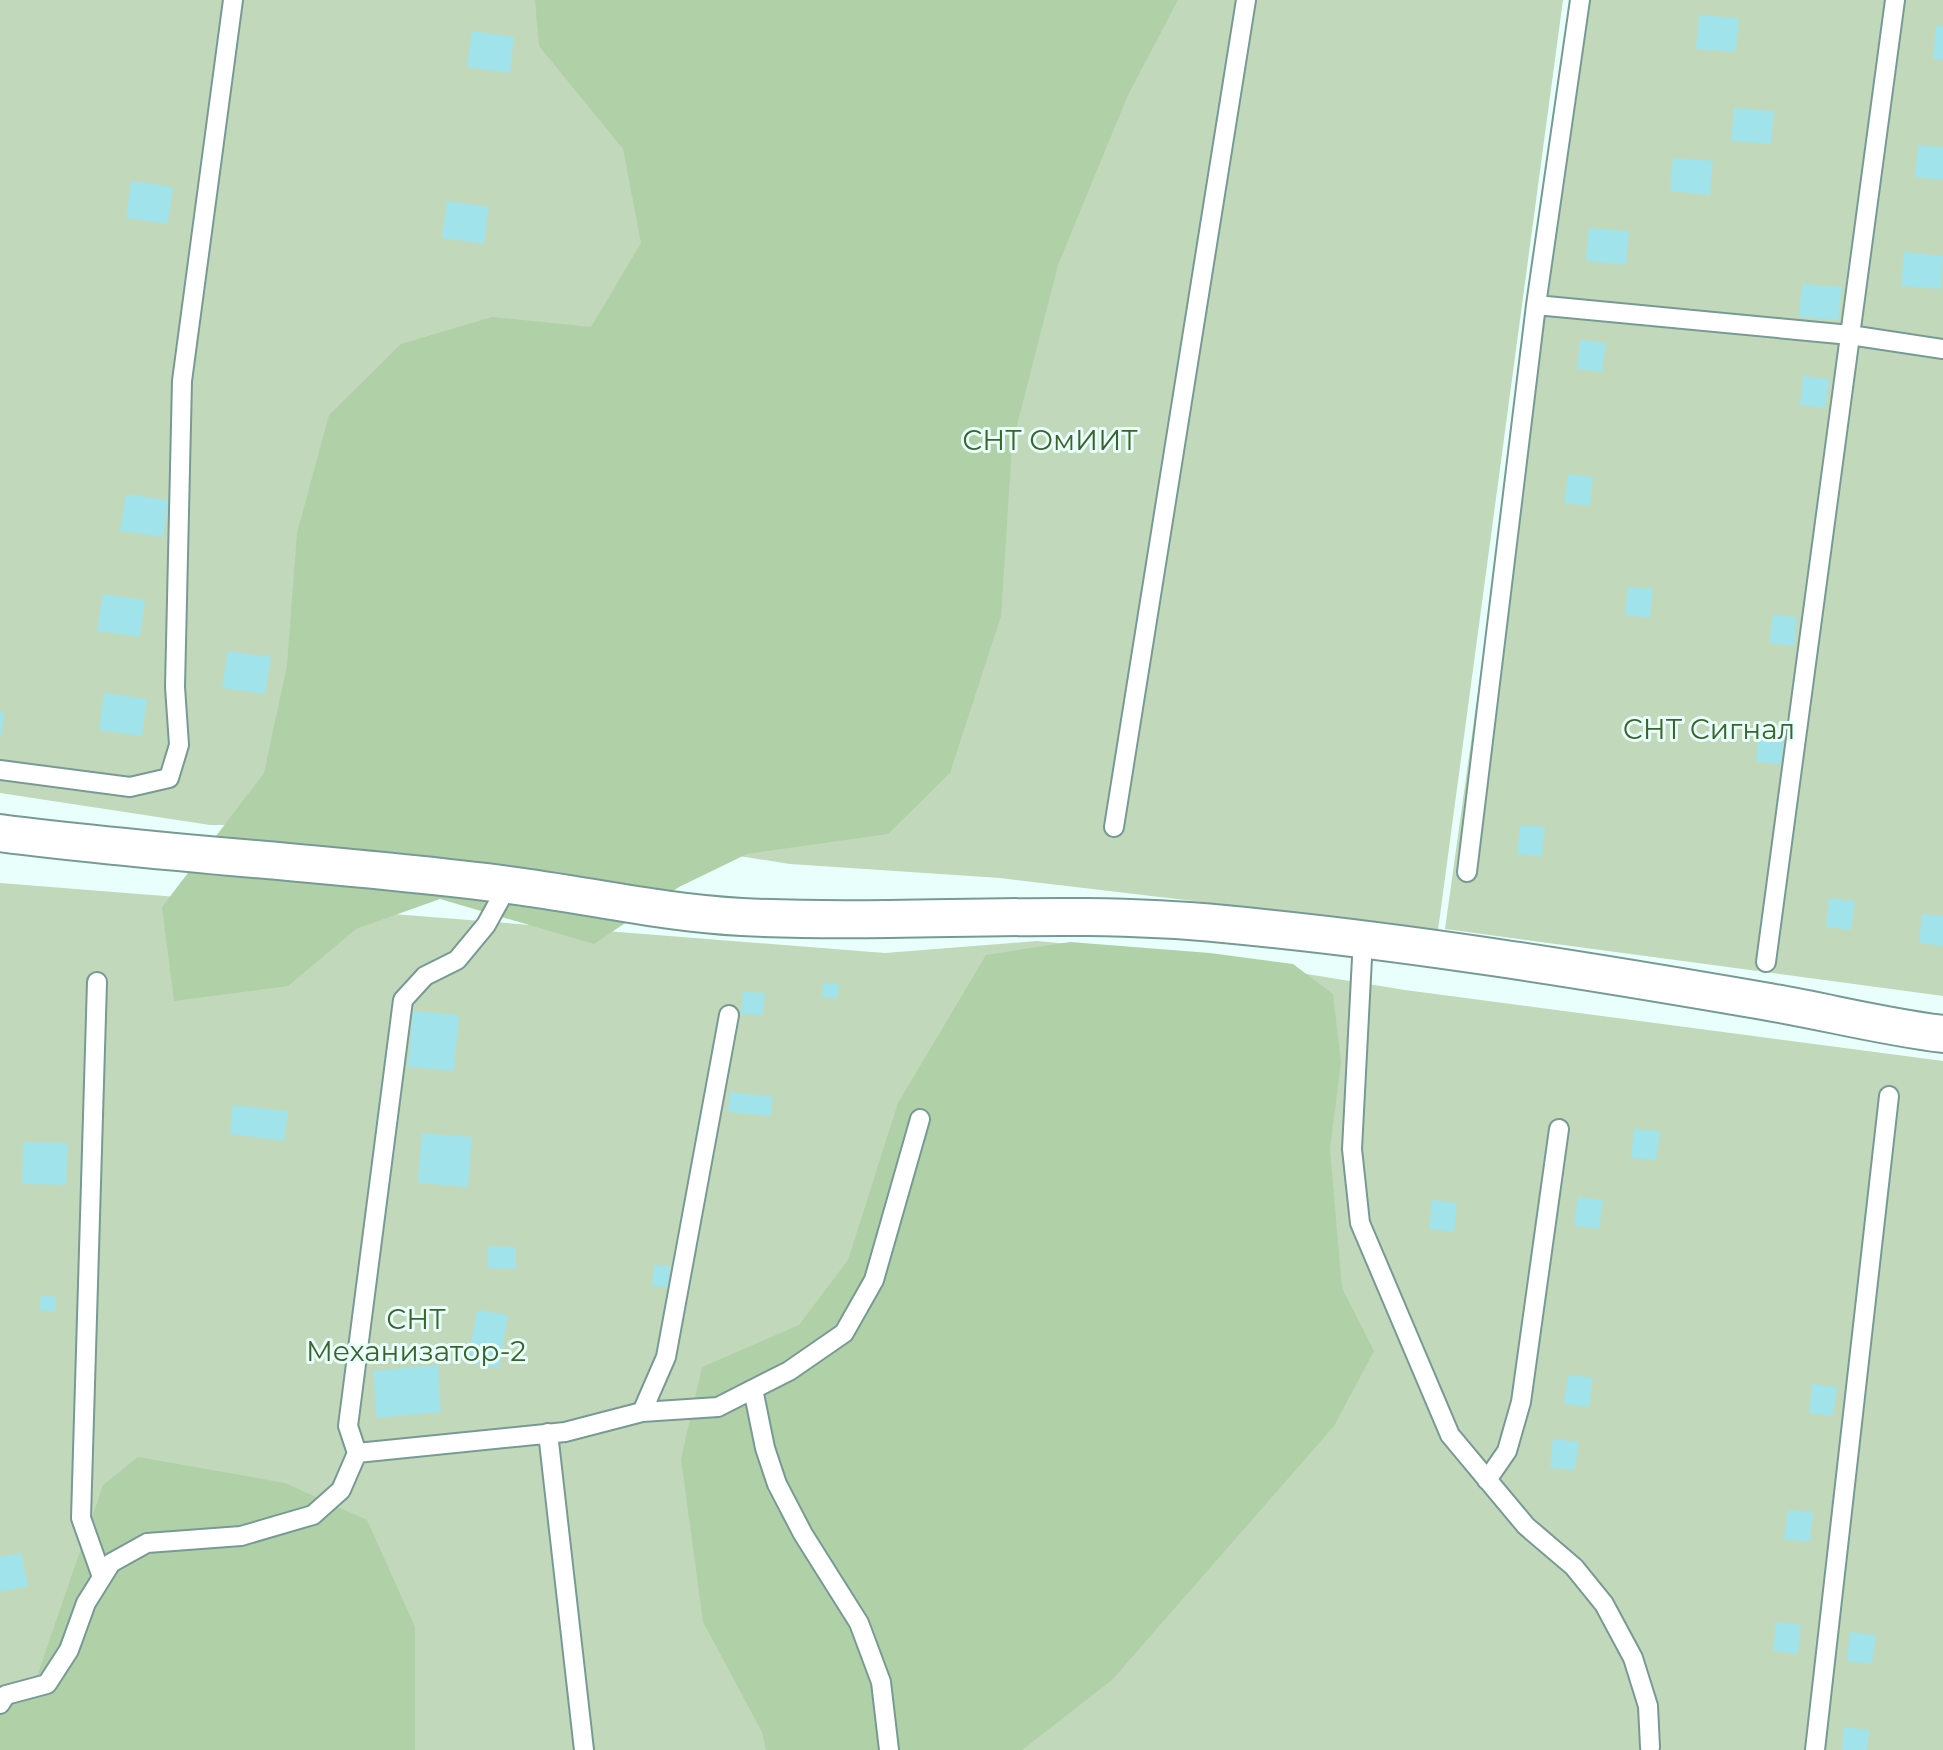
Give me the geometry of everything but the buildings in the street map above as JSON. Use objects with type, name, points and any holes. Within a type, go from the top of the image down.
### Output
[{"type":"street","points":[[0,833],[145,852],[508,885],[663,910],[736,916],[935,921],[1043,914],[1218,923],[1363,939],[1769,1002],[1943,1034]]},
{"type":"lane","points":[[0,770],[130,787],[169,778],[179,745],[175,687],[182,381],[233,0]]},
{"type":"lane","points":[[1114,827],[1246,0]]},
{"type":"lane","points":[[1467,872],[1536,305],[1580,0]]},
{"type":"lane","points":[[1766,962],[1895,0]]},
{"type":"lane","points":[[1536,305],[1850,335],[1943,349]]},
{"type":"lane","points":[[0,1704],[6,1695],[47,1684],[69,1650],[86,1603],[111,1563],[147,1543],[241,1536],[313,1515],[341,1490],[357,1453],[348,1426],[403,1000],[425,976],[457,960],[486,925],[508,885]]},
{"type":"lane","points":[[1363,939],[1352,1149],[1360,1223],[1450,1435],[1526,1526],[1574,1567],[1604,1604],[1633,1658],[1648,1706],[1649,1749]]},
{"type":"lane","points":[[97,982],[81,1518],[102,1577]]},
{"type":"lane","points":[[642,1412],[666,1357],[729,1015]]},
{"type":"lane","points":[[1815,1750],[1889,1096]]},
{"type":"lane","points":[[357,1453],[548,1433],[642,1412],[718,1407],[789,1371],[844,1333],[874,1280],[920,1119]]},
{"type":"lane","points":[[1487,1480],[1507,1451],[1521,1402],[1559,1129]]},
{"type":"lane","points":[[753,1389],[765,1448],[777,1484],[859,1623],[881,1682],[889,1750]]},
{"type":"lane","points":[[548,1433],[584,1750]]},
{"type":"green space","name":"СНТ ОмИИТ","points":[[0,0],[1563,0],[1438,930],[1000,878],[790,864],[544,825],[210,825],[0,793]]},
{"type":"green space","points":[[535,0],[1178,0],[1128,95],[1058,265],[1012,445],[1001,616],[950,773],[888,834],[747,854],[679,887],[594,944],[440,899],[356,929],[288,986],[174,1001],[162,907],[264,773],[287,665],[297,533],[329,415],[401,344],[492,317],[591,327],[641,243],[623,149],[539,46]]},
{"type":"green space","name":"СНТ Сигнал","points":[[1574,0],[1943,0],[1943,996],[1445,929]]},
{"type":"green space","name":"СНТ Механизатор-2","points":[[0,883],[885,953],[1037,941],[1190,955],[1405,990],[1943,1061],[1943,1750],[0,1750]]},
{"type":"green space","points":[[1070,942],[1210,953],[1293,964],[1333,994],[1341,1062],[1330,1149],[1342,1288],[1374,1351],[1334,1426],[1112,1680],[1022,1750],[766,1750],[762,1732],[703,1622],[681,1459],[702,1367],[799,1325],[848,1260],[898,1103],[986,955]]},
{"type":"green space","points":[[138,1457],[285,1483],[367,1520],[415,1627],[415,1750],[0,1750],[0,1685],[35,1682],[103,1485]]}]
